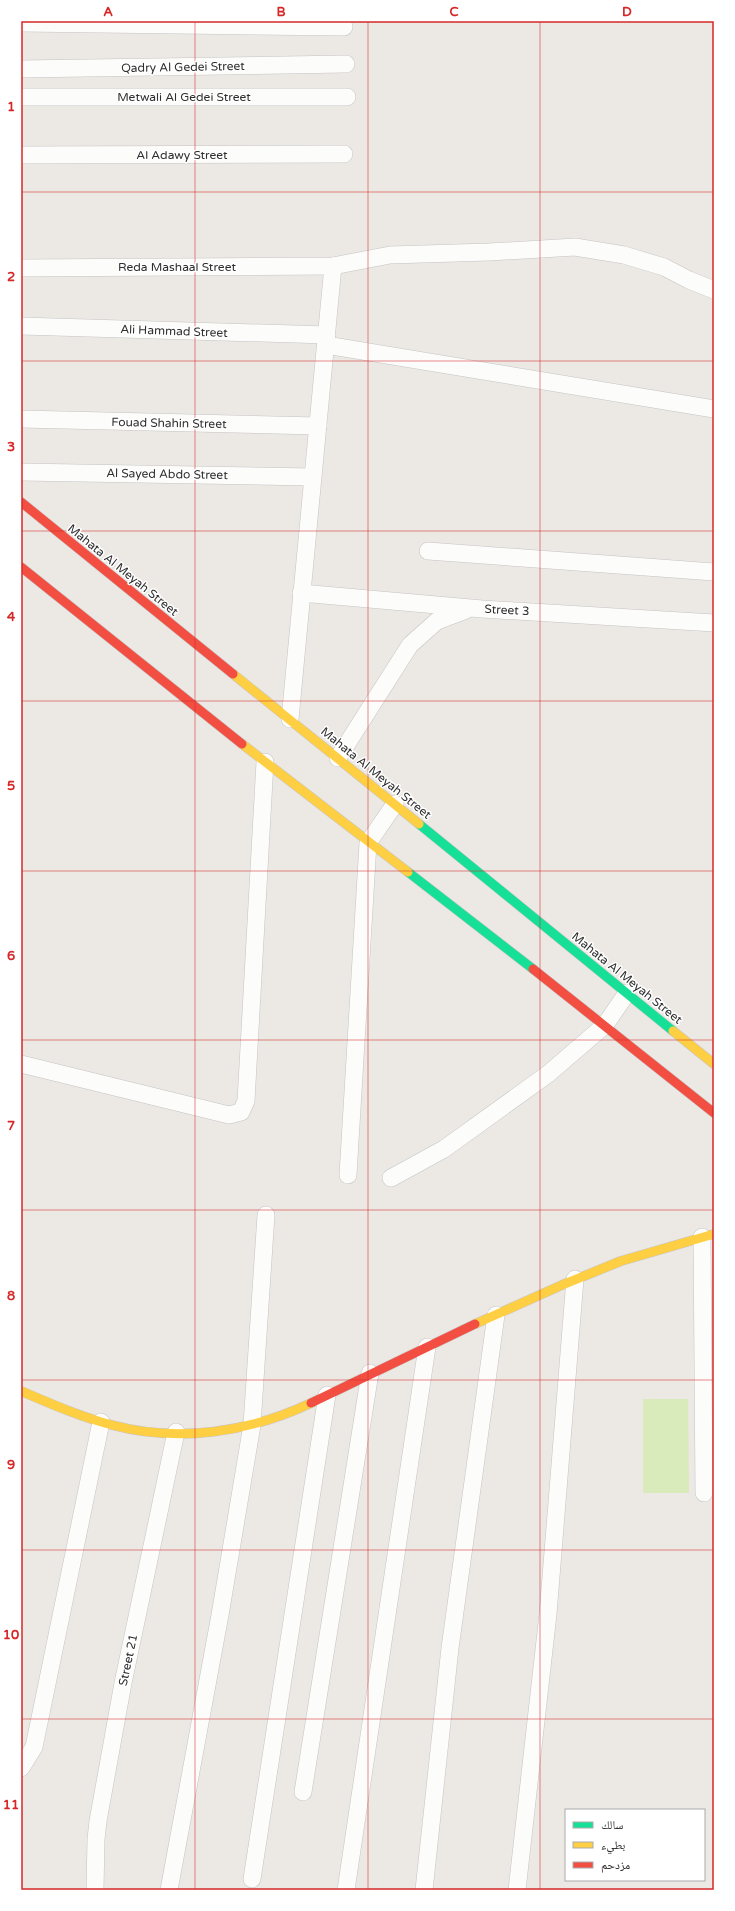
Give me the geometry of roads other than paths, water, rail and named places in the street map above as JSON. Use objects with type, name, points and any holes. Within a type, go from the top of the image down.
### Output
[{"type":"street","points":[[21,23],[344,27]]},
{"type":"street","name":"Qadry Al Gedei Street","points":[[21,69],[346,64]]},
{"type":"street","name":"Metwali Al Gedei Street","points":[[21,97],[347,98]]},
{"type":"street","name":"Al Adawy Street","points":[[21,155],[344,154]]},
{"type":"street","name":"Reda Mashaal Street","points":[[21,268],[333,266],[390,255],[489,252],[575,246],[624,255],[664,267],[714,290]]},
{"type":"street","points":[[290,719],[333,266]]},
{"type":"street","name":"Ali Hammad Street","points":[[21,326],[327,340],[714,409]]},
{"type":"street","name":"Fouad Shahin Street","points":[[21,420],[318,426]]},
{"type":"street","name":"Al Sayed Abdo Street","points":[[21,472],[312,477]]},
{"type":"street","name":"Mahata Al Meyah Street","points":[[21,502],[714,1064]]},
{"type":"street","points":[[428,551],[714,572]]},
{"type":"street","points":[[21,567],[265,762],[605,1025],[714,1113]]},
{"type":"street","name":"Street 3","points":[[301,593],[482,609],[714,624]]},
{"type":"street","points":[[338,758],[410,645],[437,621],[460,611],[482,609]]},
{"type":"street","points":[[21,1064],[229,1115],[241,1112],[246,1101],[265,762]]},
{"type":"street","points":[[348,1175],[368,843],[395,804]]},
{"type":"street","points":[[391,1178],[444,1149],[548,1074],[605,1025],[627,993]]},
{"type":"street","points":[[169,1890],[217,1631],[252,1425],[266,1215]]},
{"type":"street","points":[[21,1391],[101,1422],[134,1429],[176,1432],[212,1432],[252,1425],[302,1408],[370,1373],[575,1279],[623,1260],[708,1236],[704,1493]]},
{"type":"street","points":[[517,1890],[548,1614],[575,1279]]},
{"type":"street","points":[[424,1890],[450,1648],[496,1315]]},
{"type":"street","points":[[346,1890],[428,1347]]},
{"type":"street","points":[[302,1792],[370,1373]]},
{"type":"street","points":[[252,1879],[327,1395]]},
{"type":"street","points":[[21,1768],[34,1747],[101,1422]]},
{"type":"street","name":"Street 21","points":[[95,1890],[96,1839],[98,1822],[123,1683],[176,1432]]}]
